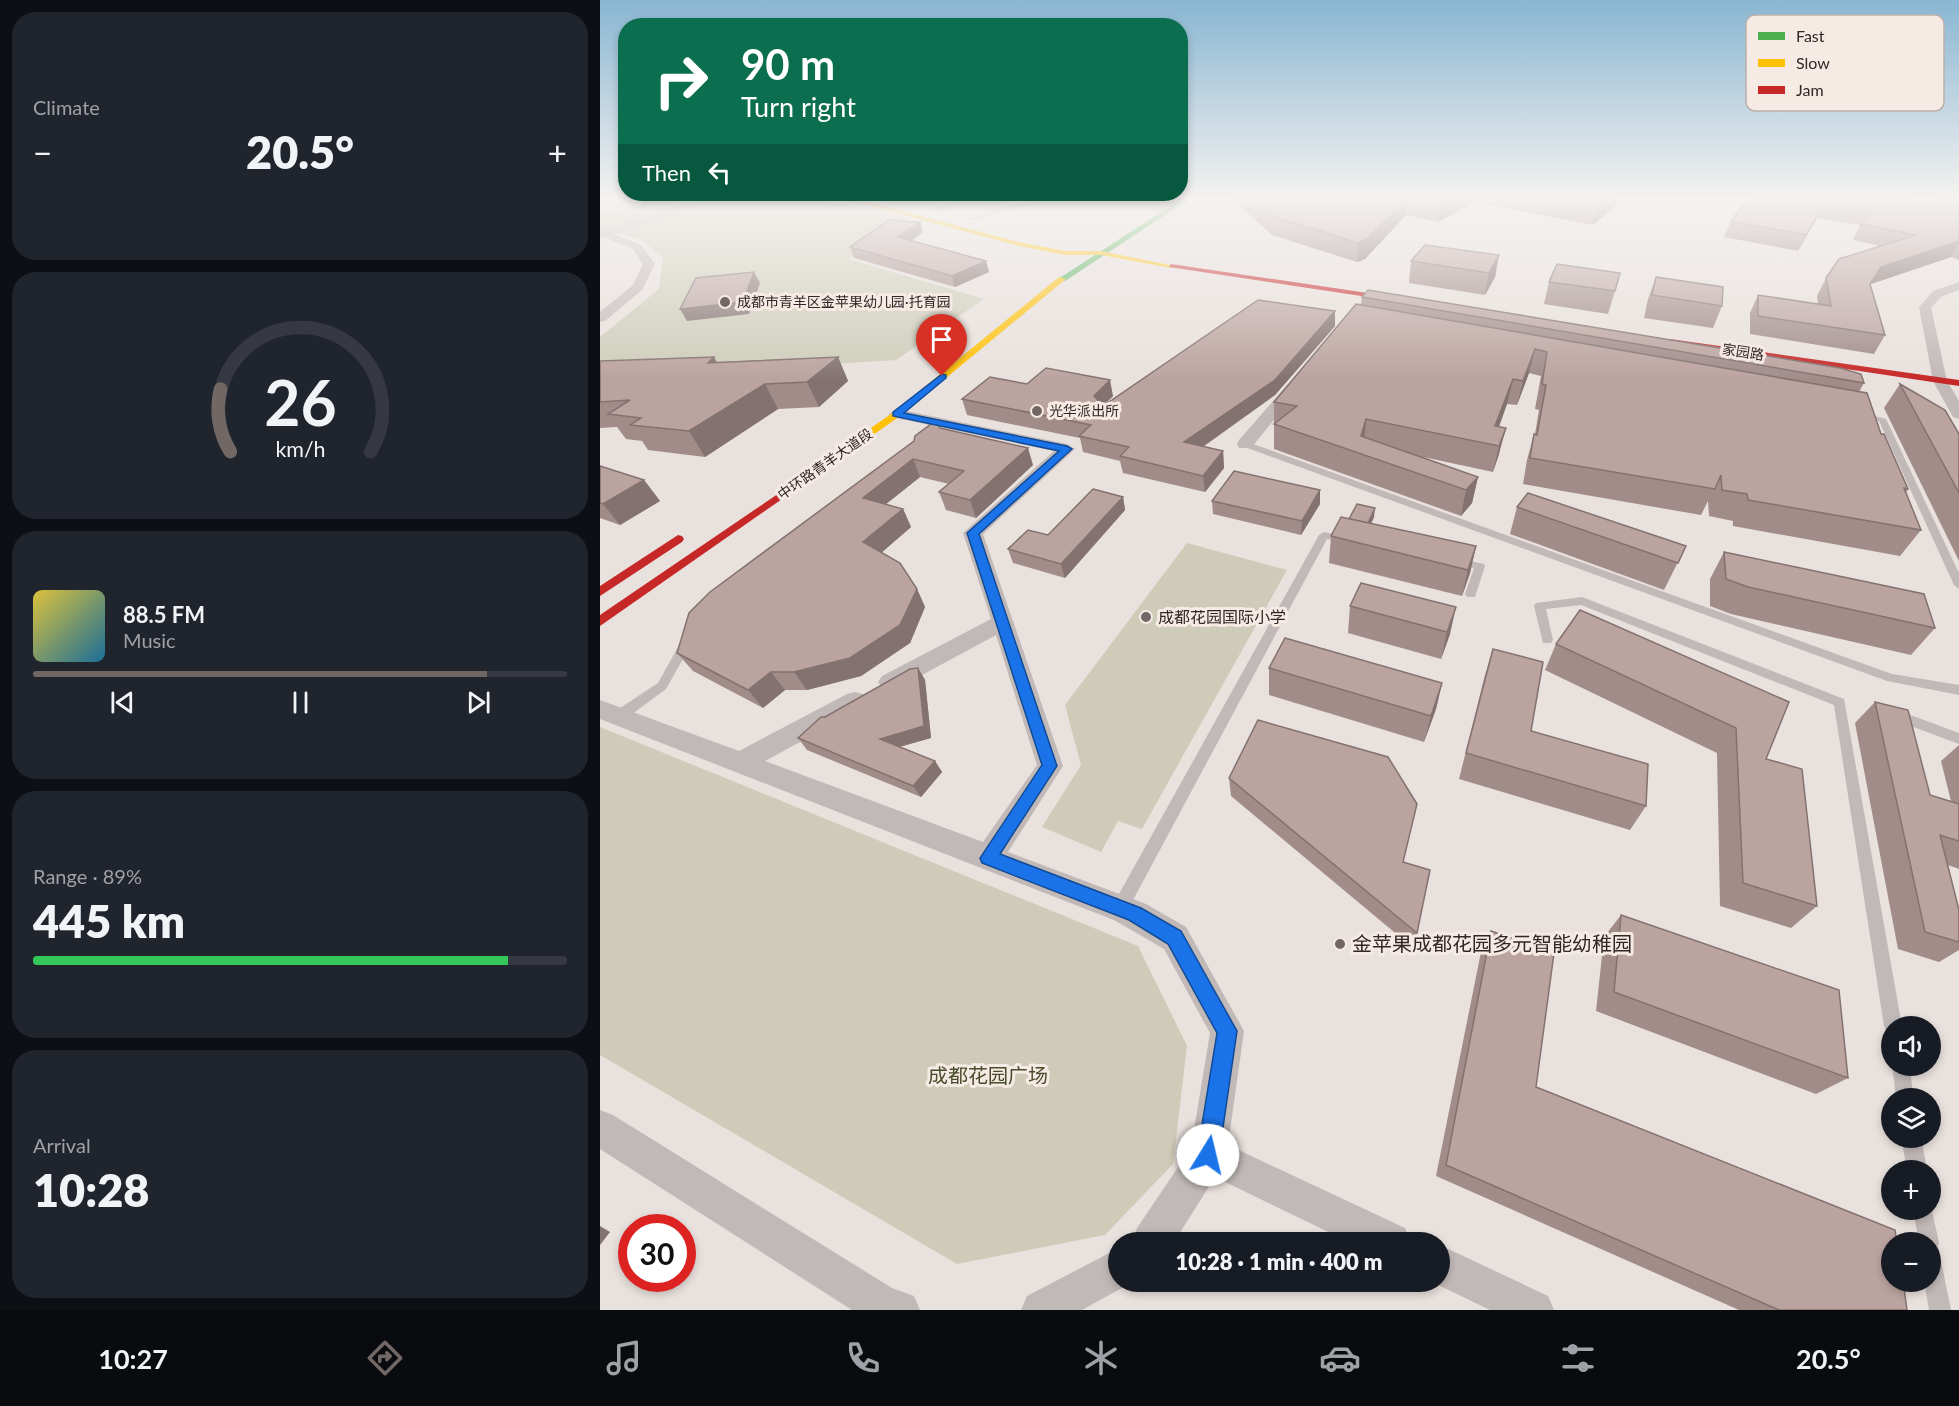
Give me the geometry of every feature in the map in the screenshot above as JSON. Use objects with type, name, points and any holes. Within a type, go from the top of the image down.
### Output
[{"type":"main road","points":[[1046,274],[1070,257]]},
{"type":"main road","name":"中环路青羊大道段","points":[[600,621],[897,414],[1056,283],[1095,257]]},
{"type":"main road","points":[[1122,257],[1416,302]]},
{"type":"main road","name":"家园路","points":[[1657,339],[1959,383]]},
{"type":"main road","points":[[600,592],[688,533]]},
{"type":"street","points":[[600,318],[638,287],[649,264],[644,257]]},
{"type":"street","points":[[1959,286],[1937,294],[1925,307],[1940,381],[1959,414]]},
{"type":"street","points":[[1355,313],[1371,295]]},
{"type":"street","points":[[1245,444],[1303,374]]},
{"type":"street","points":[[897,414],[1067,449],[973,533],[1050,766],[988,858]]},
{"type":"street","points":[[739,762],[1002,622]]},
{"type":"street","points":[[609,713],[1120,908],[1135,914],[1175,938],[1227,1031],[1208,1155],[1157,1232]]},
{"type":"street","points":[[600,1128],[886,1308],[900,1310]]},
{"type":"street","points":[[1208,1155],[1370,1232]]},
{"type":"street","points":[[1450,1270],[1534,1310]]},
{"type":"street","points":[[1041,1310],[1108,1274]]},
{"type":"lane","points":[[1847,412],[1882,419],[1959,585]]},
{"type":"lane","points":[[1245,444],[1891,678],[1959,690]]},
{"type":"lane","points":[[1120,908],[1324,535],[1357,542]]},
{"type":"lane","points":[[1447,559],[1480,566],[1471,594]]},
{"type":"lane","points":[[1546,640],[1540,606],[1582,601],[1840,702],[1891,1016]]},
{"type":"lane","points":[[609,713],[662,686],[694,629]]},
{"type":"lane","points":[[1896,714],[1959,739]]},
{"type":"lane","points":[[1937,1292],[1940,1310]]},
{"type":"green space","points":[[852,257],[849,259],[984,299],[896,360],[600,378],[600,337],[659,289],[663,258]]},
{"type":"green space","points":[[1187,543],[1287,570],[1142,829],[1118,821],[1101,852],[1042,827],[1081,765],[1065,705]]},
{"type":"green space","name":"成都花园广场","points":[[600,727],[1138,946],[1187,1046],[1173,1164],[1105,1235],[957,1264],[600,1055]]},
{"type":"building","points":[[886,257],[972,257],[986,261],[952,276]]},
{"type":"building","points":[[1414,257],[1498,257],[1489,273],[1411,261]]},
{"type":"building","points":[[1911,257],[1881,267],[1870,284],[1885,335],[1758,316],[1758,295],[1831,306],[1826,278],[1839,259]]},
{"type":"building","points":[[1557,264],[1620,273],[1615,291],[1549,282]]},
{"type":"building","points":[[754,272],[743,302],[680,309],[696,278]]},
{"type":"building","points":[[1656,277],[1723,287],[1722,306],[1652,295]]},
{"type":"building","points":[[1368,290],[1840,368],[1861,374],[1864,383],[1362,297]]},
{"type":"building","points":[[1258,300],[1335,311],[1275,380],[1184,442],[1223,451],[1203,476],[1120,456],[1129,447],[1079,436],[1091,425],[962,399],[990,377],[1027,384],[1046,368],[1110,380],[1094,396],[1103,406]]},
{"type":"building","points":[[1356,304],[1867,393],[1881,434],[1884,434],[1908,489],[1904,488],[1921,530],[1748,500],[1747,494],[1722,490],[1721,475],[1715,489],[1530,458],[1534,434],[1537,435],[1546,385],[1542,384],[1547,352],[1535,349],[1523,381],[1513,379],[1495,426],[1506,428],[1499,446],[1366,419],[1361,436],[1478,477],[1466,490],[1274,424],[1297,406],[1274,402]]},
{"type":"building","points":[[714,357],[708,363],[838,357],[807,382],[765,384],[689,431],[630,425],[641,418],[608,414],[630,400],[600,402],[600,361]]},
{"type":"building","points":[[1900,384],[1945,410],[1959,434],[1959,493]]},
{"type":"building","points":[[935,421],[940,428],[1028,448],[970,500],[939,492],[964,471],[913,459],[863,498],[903,509],[863,542],[900,563],[917,589],[900,625],[850,658],[794,672],[771,672],[748,690],[677,653],[689,613],[710,592],[914,441],[915,436]]},
{"type":"building","points":[[600,466],[644,480],[603,504],[600,503]]},
{"type":"building","points":[[1234,471],[1320,490],[1302,521],[1212,501]]},
{"type":"building","points":[[1093,489],[1123,497],[1061,564],[1008,549],[1028,530],[1048,535]]},
{"type":"building","points":[[1528,493],[1686,546],[1678,563],[1517,507]]},
{"type":"building","points":[[1357,504],[1375,508],[1368,523],[1349,519]]},
{"type":"building","points":[[1341,517],[1476,546],[1468,570],[1331,536]]},
{"type":"building","points":[[1724,552],[1924,594],[1935,628],[1748,587],[1726,579]]},
{"type":"building","points":[[1361,583],[1456,607],[1447,632],[1350,606]]},
{"type":"building","points":[[1580,610],[1789,702],[1766,759],[1802,769],[1817,906],[1743,883],[1736,728],[1556,644]]},
{"type":"building","points":[[1285,638],[1442,683],[1431,716],[1269,668]]},
{"type":"building","points":[[1493,649],[1543,662],[1531,731],[1648,764],[1646,806],[1466,753]]},
{"type":"building","points":[[918,668],[924,726],[880,739],[935,761],[913,786],[798,738],[821,717],[825,717],[910,669]]},
{"type":"building","points":[[1875,702],[1908,710],[1930,795],[1959,804],[1959,841],[1940,835],[1959,910],[1959,942],[1925,932]]},
{"type":"building","points":[[1258,720],[1388,757],[1417,804],[1403,862],[1430,870],[1417,933],[1229,778]]},
{"type":"building","points":[[1621,915],[1839,990],[1848,1078],[1614,992]]},
{"type":"building","points":[[1491,931],[1554,953],[1536,1087],[1895,1230],[1895,1232],[1881,1232],[1881,1292],[1905,1292],[1907,1310],[1779,1310],[1446,1165]]},
{"type":"traffic: fast","points":[[1062,279],[1096,257]]},
{"type":"traffic: slow","points":[[1123,257],[1171,266]]},
{"type":"traffic: slow","points":[[791,488],[897,414],[1062,279]]},
{"type":"traffic: jam","points":[[1171,266],[1408,301]]},
{"type":"traffic: jam","points":[[1673,341],[1959,383]]},
{"type":"traffic: jam","points":[[600,621],[791,488]]},
{"type":"traffic: jam","points":[[600,592],[678,539]]},
{"type":"place","name":"成都市青羊区金苹果幼儿园·托育园","points":[[725,302]]},
{"type":"place","name":"光华派出所","points":[[1037,411]]},
{"type":"place","name":"成都花园国际小学","points":[[1146,617]]},
{"type":"place","name":"金苹果成都花园多元智能幼稚园","points":[[1340,944]]},
{"type":"route","points":[[942,376],[897,414],[1067,449],[973,533],[1050,766],[988,858],[1135,914],[1175,938],[1227,1031],[1208,1155]]}]
